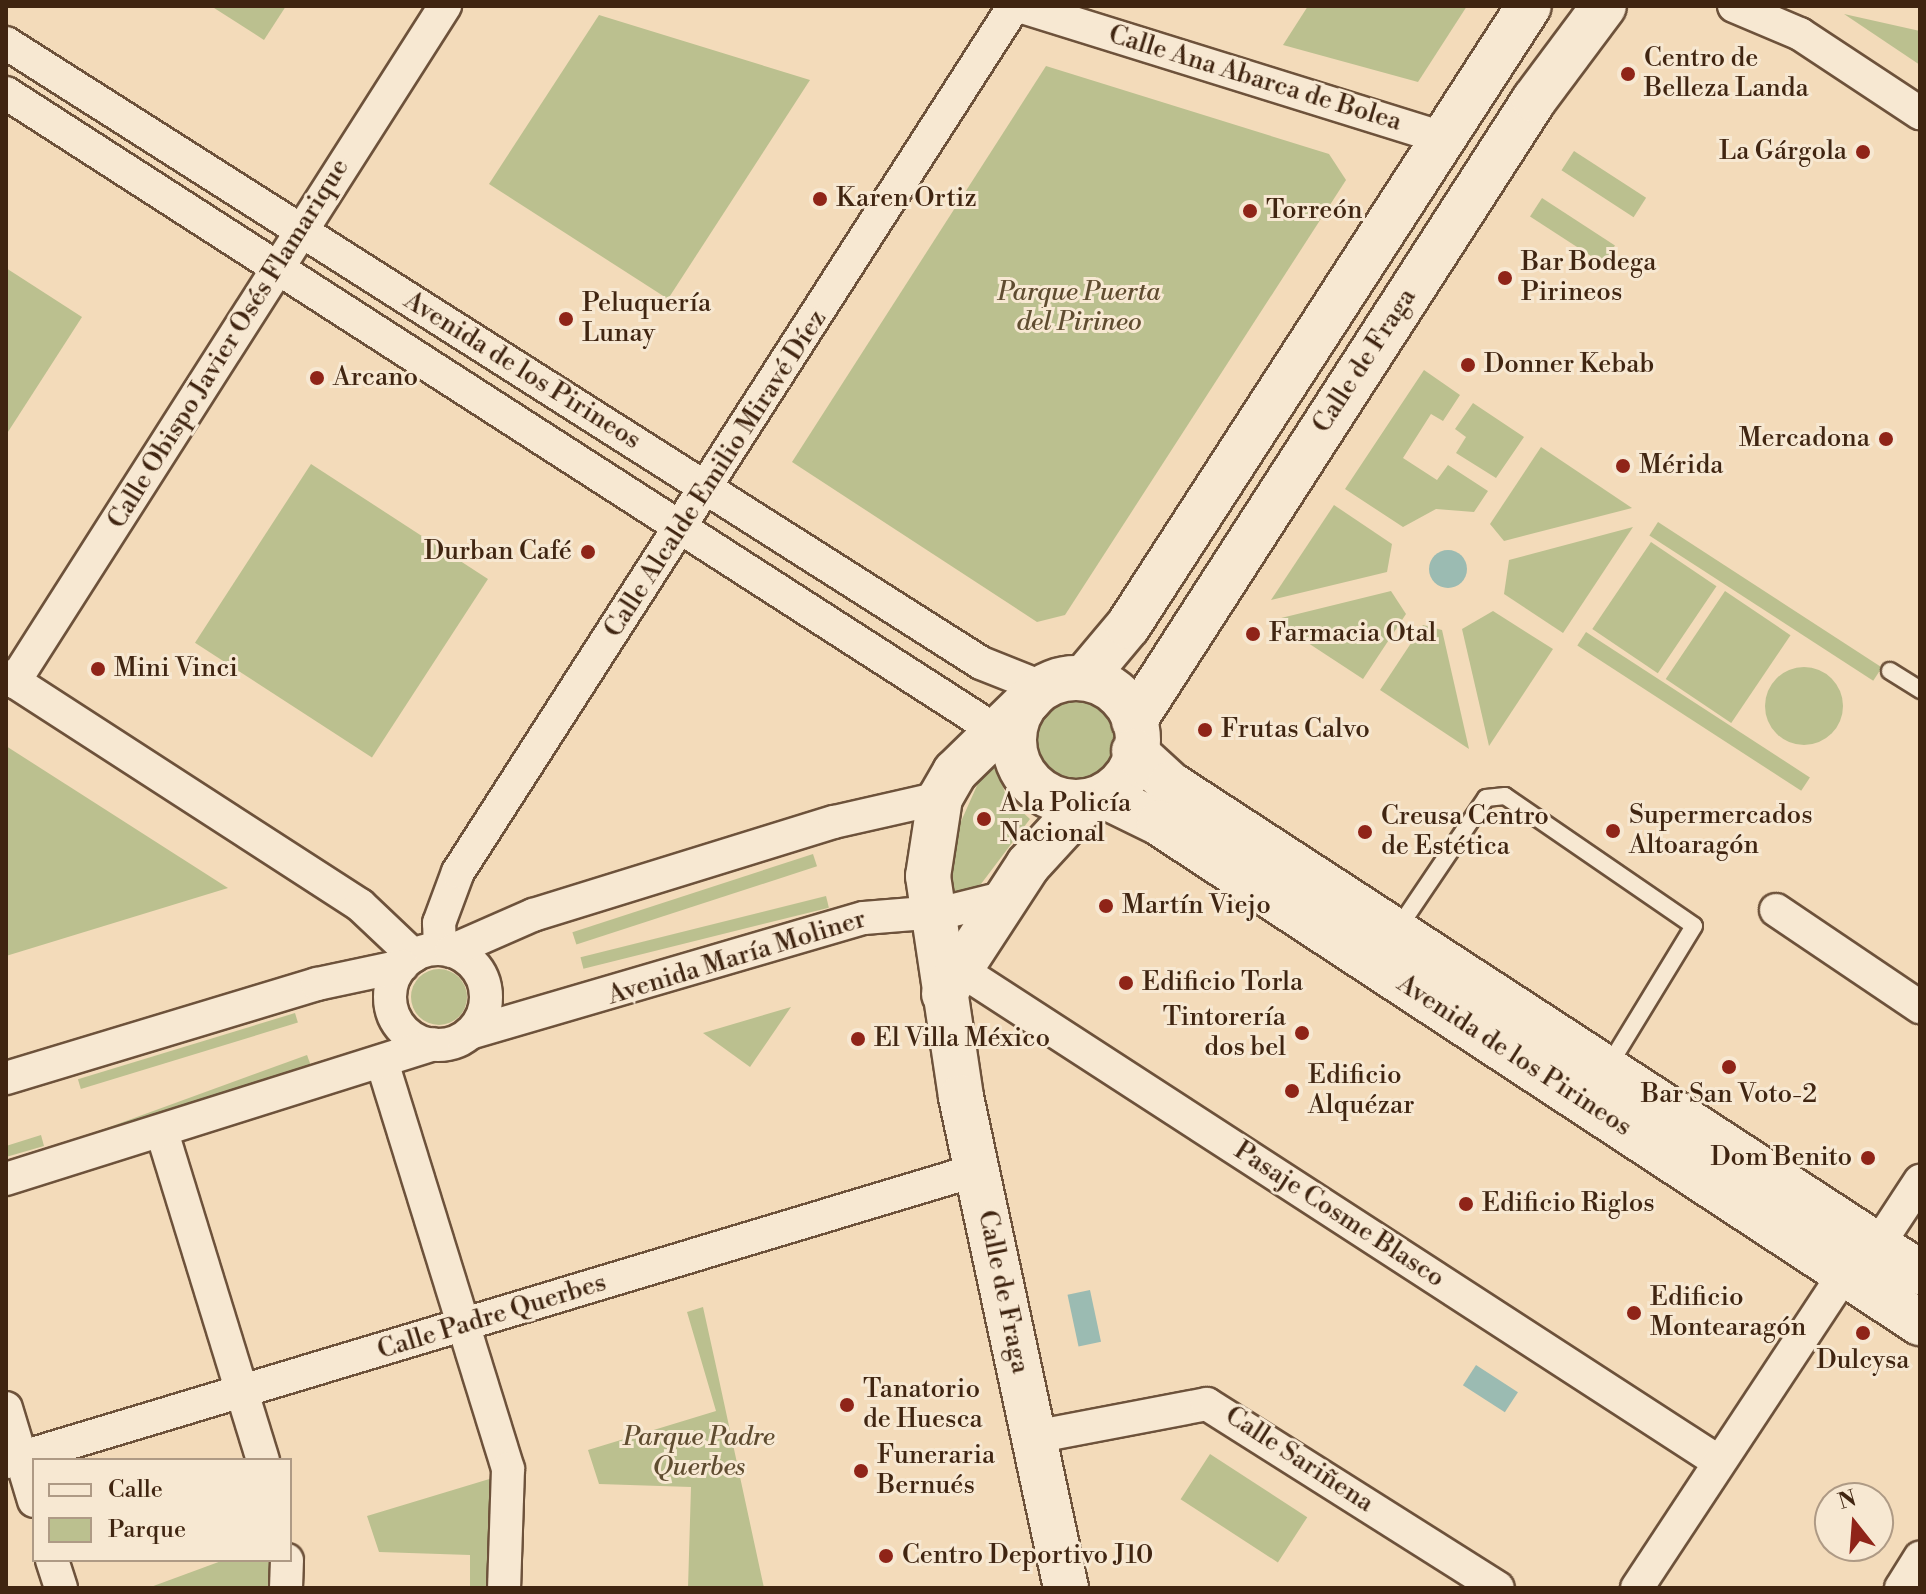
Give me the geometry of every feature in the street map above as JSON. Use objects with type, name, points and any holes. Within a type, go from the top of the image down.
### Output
[{"type":"main road","name":"Calle de Fraga","points":[[1086,676],[1128,626],[1529,6]]},
{"type":"main road","name":"Calle de Fraga","points":[[1134,736],[1534,100],[1604,6]]},
{"type":"main road","points":[[951,982],[1051,834],[1094,800],[1134,736],[1119,691],[1086,676],[1038,693],[1004,735],[1037,793],[1094,800]]},
{"type":"main road","name":"Calle de Fraga","points":[[1004,735],[940,798],[929,845],[931,913],[951,982],[977,1170],[1066,1588]]},
{"type":"main road","name":"Avenida de los Pirineos","points":[[1134,736],[1170,784],[1920,1273]]},
{"type":"main road","name":"Avenida de los Pirineos","points":[[1094,800],[1159,823],[1920,1323]]},
{"type":"street","name":"Calle Obispo Javier Osés Flamarique","points":[[10,679],[279,268],[445,6]]},
{"type":"street","name":"Calle Ana Abarca de Bolea","points":[[1017,6],[1444,138]]},
{"type":"street","name":"Calle Alcalde Emilio Miravé Díez","points":[[427,955],[458,872],[1017,6]]},
{"type":"street","points":[[1734,6],[1804,20],[1920,113]]},
{"type":"street","name":"Avenida de los Pirineos","points":[[6,43],[981,663],[1038,693]]},
{"type":"street","name":"Avenida de los Pirineos","points":[[6,93],[680,530],[1004,735]]},
{"type":"street","points":[[6,1179],[383,1065],[433,1044],[470,1033],[484,1011],[485,985],[472,963],[427,955],[360,905],[10,679]]},
{"type":"street","points":[[6,1078],[317,984],[427,955],[533,915],[834,822],[940,798]]},
{"type":"street","name":"Avenida María Moliner","points":[[470,1033],[864,918],[931,913],[1006,897]]},
{"type":"street","points":[[1776,910],[1920,1007]]},
{"type":"street","points":[[427,955],[392,987],[393,1013],[409,1034],[433,1044]]},
{"type":"street","name":"Pasaje Cosme Blasco","points":[[951,982],[1719,1462]]},
{"type":"street","points":[[383,1065],[508,1469],[504,1588]]},
{"type":"street","points":[[162,1132],[262,1458]]},
{"type":"street","name":"Calle Padre Querbes","points":[[13,1460],[977,1170]]},
{"type":"street","points":[[1637,1588],[1845,1272],[1878,1245],[1920,1181]]},
{"type":"street","name":"Calle Sariñena","points":[[1034,1437],[1207,1404],[1498,1588]]},
{"type":"street","points":[[6,1408],[13,1460],[32,1497]]},
{"type":"street","points":[[1901,1588],[1920,1558]]},
{"type":"street","points":[[53,1562],[61,1588]]},
{"type":"street","points":[[286,1588],[287,1562]]},
{"type":"lane","points":[[1890,671],[1920,690]]},
{"type":"lane","points":[[1396,931],[1486,798],[1505,796],[1694,926],[1607,1068]]},
{"type":"green space","points":[[211,6],[286,6],[264,40]]},
{"type":"green space","points":[[1308,6],[1467,6],[1418,82],[1283,45]]},
{"type":"green space","points":[[1844,14],[1920,31],[1920,65]]},
{"type":"green space","points":[[599,15],[810,80],[668,299],[489,184]]},
{"type":"green space","name":"Parque Puerta del Pirineo","points":[[1046,66],[1329,154],[1346,180],[1065,615],[1037,622],[792,462]]},
{"type":"green space","points":[[1574,151],[1646,198],[1634,217],[1561,170]]},
{"type":"green space","points":[[1542,198],[1615,245],[1603,264],[1530,216]]},
{"type":"green space","points":[[6,268],[82,317],[6,435]]},
{"type":"green space","points":[[1424,370],[1460,395],[1443,421],[1431,414],[1403,458],[1437,480],[1448,465],[1488,491],[1474,512],[1436,509],[1403,527],[1345,489]]},
{"type":"green space","points":[[1473,403],[1524,437],[1496,478],[1456,453],[1466,437],[1455,429]]},
{"type":"green space","points":[[1541,447],[1632,508],[1504,541],[1490,524]]},
{"type":"green space","points":[[311,464],[488,579],[372,758],[195,643]]},
{"type":"green space","points":[[1334,505],[1392,544],[1387,572],[1271,600]]},
{"type":"green space","points":[[1658,522],[1882,667],[1873,681],[1649,535]]},
{"type":"green space","points":[[1633,527],[1563,633],[1504,594],[1509,560]]},
{"type":"green space","points":[[1651,542],[1716,586],[1658,673],[1592,629]]},
{"type":"green space","points":[[1391,591],[1406,614],[1363,679],[1273,620]]},
{"type":"green space","points":[[1725,591],[1790,635],[1731,723],[1666,679]]},
{"type":"green space","points":[[1493,611],[1553,649],[1489,746],[1462,629]]},
{"type":"green space","points":[[1423,625],[1442,630],[1469,749],[1380,690]]},
{"type":"green space","points":[[1586,632],[1810,777],[1801,791],[1577,645]]},
{"type":"green space","points":[[1796,667],[1812,667],[1826,673],[1837,684],[1843,706],[1837,728],[1826,739],[1812,745],[1796,745],[1782,739],[1771,728],[1765,714],[1765,698],[1771,684],[1782,673]]},
{"type":"green space","points":[[1078,699],[1094,703],[1108,712],[1117,726],[1121,742],[1117,758],[1108,772],[1094,781],[1078,785],[1062,781],[1048,772],[1039,758],[1035,742],[1039,726],[1048,712],[1062,703]]},
{"type":"green space","points":[[6,746],[228,888],[6,956]]},
{"type":"green space","points":[[991,754],[1007,798],[1030,819],[981,884],[951,901],[955,835]]},
{"type":"green space","points":[[813,854],[817,866],[576,945],[572,932]]},
{"type":"green space","points":[[826,896],[829,908],[583,969],[581,957]]},
{"type":"green space","points":[[439,969],[458,978],[467,997],[458,1016],[439,1025],[420,1016],[411,997],[420,978]]},
{"type":"green space","points":[[791,1007],[750,1067],[703,1033]]},
{"type":"green space","points":[[295,1013],[298,1023],[81,1089],[78,1079]]},
{"type":"green space","points":[[307,1055],[311,1066],[98,1144],[94,1133]]},
{"type":"green space","points":[[41,1135],[44,1146],[6,1157],[6,1146]]},
{"type":"green space","name":"Parque Padre Querbes","points":[[703,1307],[764,1588],[688,1588],[691,1487],[599,1484],[588,1450],[716,1411],[687,1312]]},
{"type":"green space","points":[[1210,1454],[1307,1517],[1278,1562],[1181,1499]]},
{"type":"green space","points":[[496,1477],[492,1588],[470,1588],[470,1555],[379,1552],[367,1516]]},
{"type":"green space","points":[[219,1562],[276,1562],[275,1588],[148,1588]]},
{"type":"water","points":[[1448,550],[1461,556],[1467,569],[1461,582],[1448,588],[1435,582],[1429,569],[1435,556]]},
{"type":"water","points":[[1090,1290],[1101,1342],[1079,1347],[1068,1295]]},
{"type":"water","points":[[1476,1365],[1518,1392],[1505,1412],[1463,1385]]},
{"type":"place","name":"Centro de Belleza Landa","points":[[1628,74]]},
{"type":"place","name":"La Gárgola","points":[[1863,152]]},
{"type":"place","name":"Karen Ortiz","points":[[820,199]]},
{"type":"place","name":"Torreón","points":[[1250,211]]},
{"type":"place","name":"Bar Bodega Pirineos","points":[[1505,278]]},
{"type":"place","name":"Peluquería Lunay","points":[[566,319]]},
{"type":"place","name":"Donner Kebab","points":[[1468,365]]},
{"type":"place","name":"Arcano","points":[[317,378]]},
{"type":"place","name":"Mercadona","points":[[1886,439]]},
{"type":"place","name":"Mérida","points":[[1623,466]]},
{"type":"place","name":"Durban Café","points":[[588,552]]},
{"type":"place","name":"Farmacia Otal","points":[[1253,634]]},
{"type":"place","name":"Mini Vinci","points":[[98,669]]},
{"type":"place","name":"Frutas Calvo","points":[[1205,730]]},
{"type":"place","name":"A la Policía Nacional","points":[[984,819]]},
{"type":"place","name":"Supermercados Altoaragón","points":[[1613,831]]},
{"type":"place","name":"Creusa Centro de Estética","points":[[1365,832]]},
{"type":"place","name":"Martín Viejo","points":[[1106,906]]},
{"type":"place","name":"Edificio Torla","points":[[1126,983]]},
{"type":"place","name":"Tintorería dos bel","points":[[1302,1033]]},
{"type":"place","name":"El Villa México","points":[[858,1039]]},
{"type":"place","name":"Bar San Voto-2","points":[[1729,1067]]},
{"type":"place","name":"Edificio Alquézar","points":[[1292,1091]]},
{"type":"place","name":"Dom Benito","points":[[1868,1158]]},
{"type":"place","name":"Edificio Riglos","points":[[1466,1204]]},
{"type":"place","name":"Edificio Montearagón","points":[[1634,1313]]},
{"type":"place","name":"Dulcysa","points":[[1863,1333]]},
{"type":"place","name":"Tanatorio de Huesca","points":[[847,1405]]},
{"type":"place","name":"Funeraria Bernués","points":[[861,1471]]},
{"type":"place","name":"Centro Deportivo J10","points":[[886,1556]]}]
